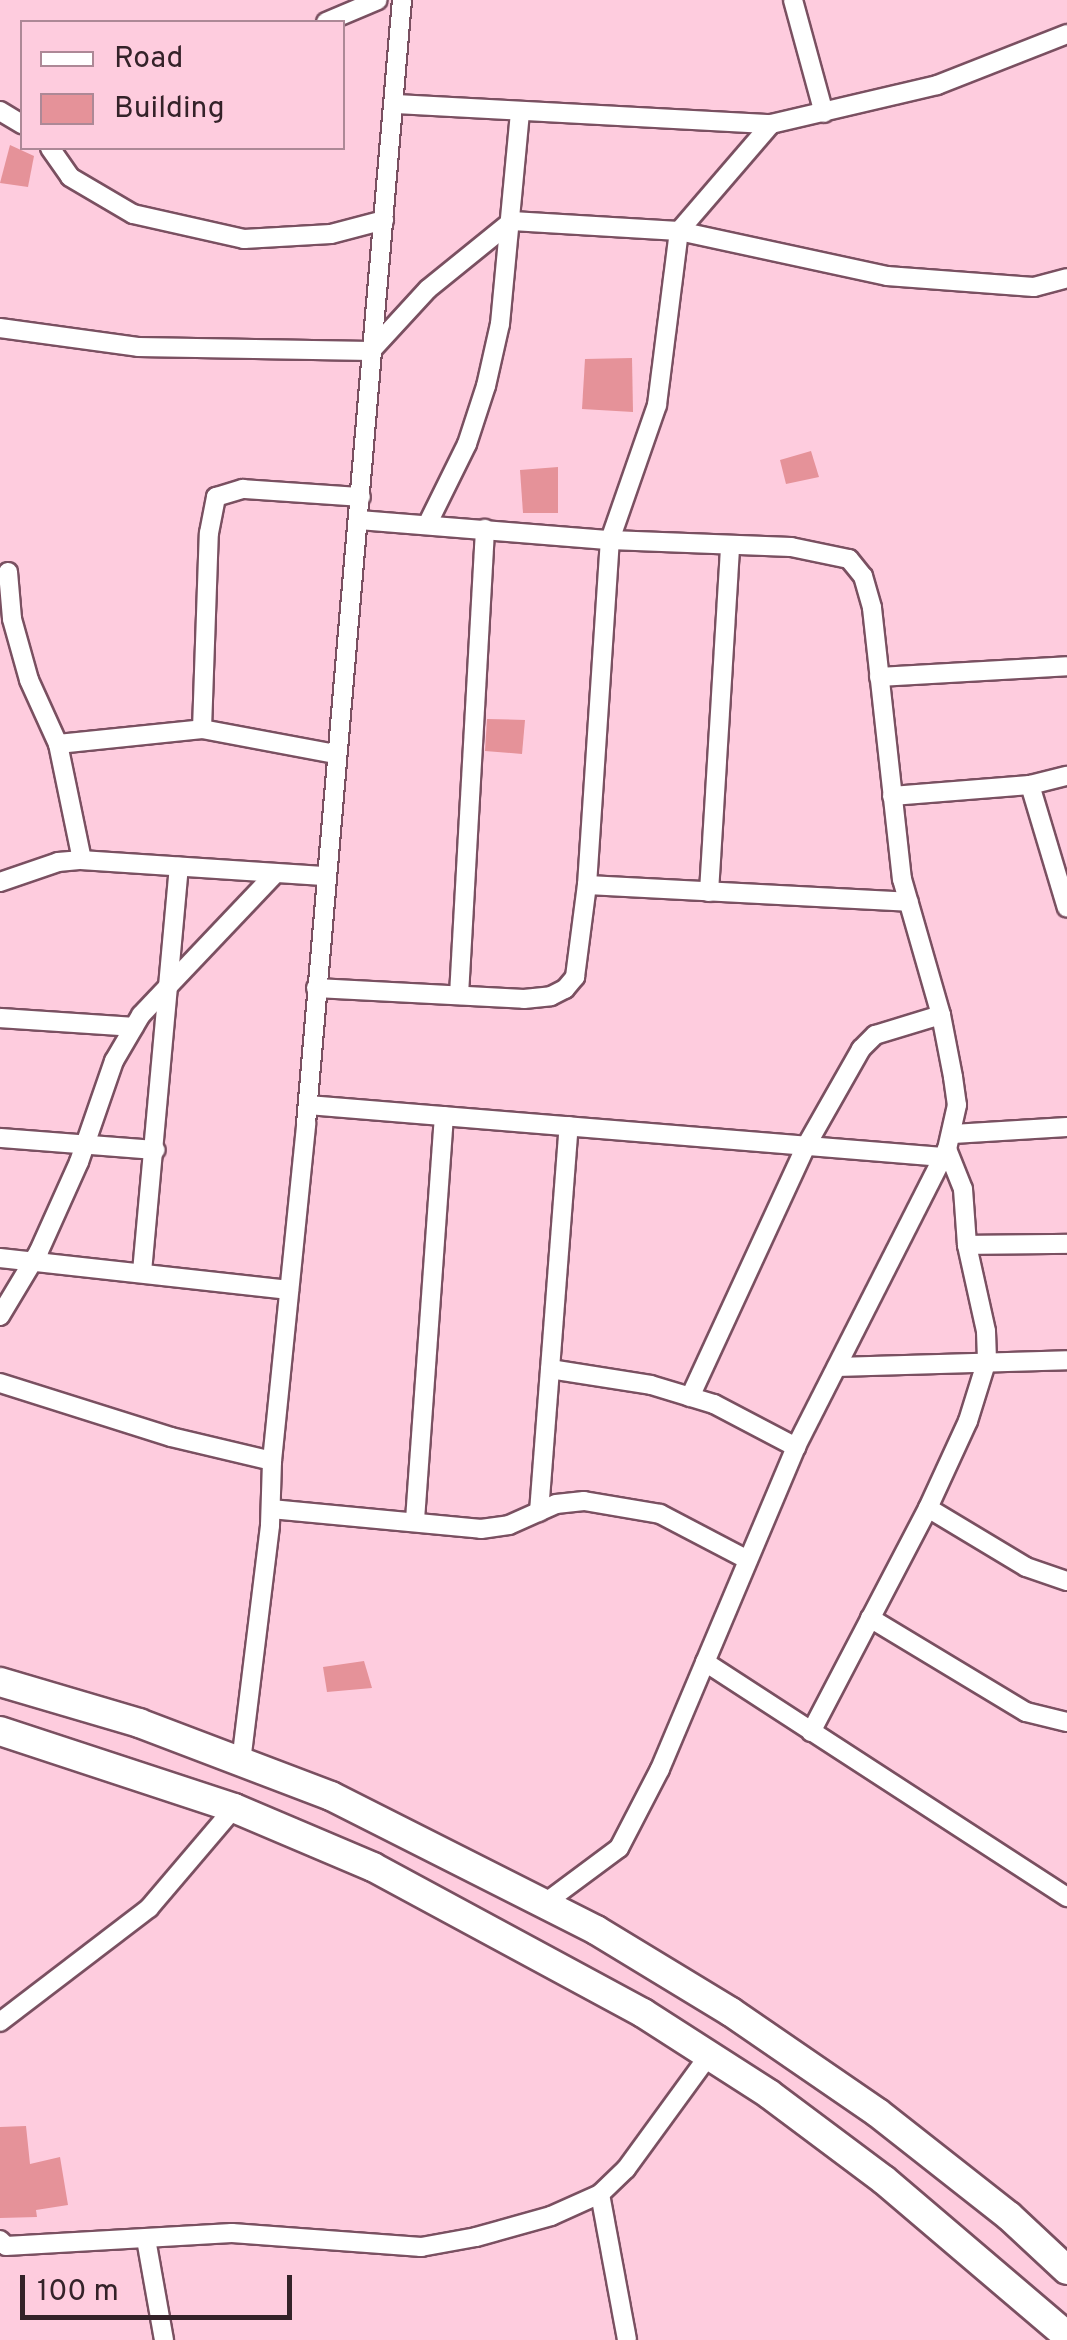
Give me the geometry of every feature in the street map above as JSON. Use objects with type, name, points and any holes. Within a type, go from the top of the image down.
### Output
[{"type":"main road","points":[[0,1682],[139,1723],[331,1796],[545,1903],[731,2012],[878,2112],[1008,2216],[1067,2270]]},
{"type":"main road","points":[[0,1731],[234,1808],[390,1876],[643,2013],[769,2094],[884,2180],[1067,2336]]},
{"type":"street","points":[[331,20],[378,0]]},
{"type":"street","points":[[240,1762],[271,1509],[272,1461],[308,1105],[402,0]]},
{"type":"street","points":[[793,0],[824,112]]},
{"type":"street","points":[[396,104],[771,124],[937,85],[1067,34]]},
{"type":"street","points":[[428,523],[467,444],[500,324],[520,112]]},
{"type":"street","points":[[316,988],[524,998],[565,990],[575,977],[586,886],[610,540],[657,405],[680,231],[771,124]]},
{"type":"street","points":[[51,150],[62,168],[94,194],[133,214],[244,239],[331,234],[384,220]]},
{"type":"street","points":[[62,168],[69,150]]},
{"type":"street","points":[[0,328],[138,347],[371,351],[428,289],[512,221],[680,231],[887,276],[1034,287],[1067,278]]},
{"type":"street","points":[[202,729],[209,534],[216,498],[243,489],[361,496]]},
{"type":"street","points":[[359,520],[610,540],[791,547],[849,558],[863,576],[872,608],[892,796],[909,902],[941,1014],[957,1105],[948,1147],[796,1447],[660,1769],[619,1848],[545,1903]]},
{"type":"street","points":[[459,995],[485,528]]},
{"type":"street","points":[[709,892],[730,546]]},
{"type":"street","points":[[8,572],[12,619],[28,680],[58,744],[82,860]]},
{"type":"street","points":[[879,678],[1067,666]]},
{"type":"street","points":[[58,744],[202,729],[335,754]]},
{"type":"street","points":[[892,796],[1030,785],[1067,776]]},
{"type":"street","points":[[1030,785],[1067,908]]},
{"type":"street","points":[[0,882],[58,862],[82,860],[325,876]]},
{"type":"street","points":[[142,1272],[180,867]]},
{"type":"street","points":[[0,1316],[33,1260],[85,1145],[114,1061],[134,1027],[274,874]]},
{"type":"street","points":[[586,886],[909,902]]},
{"type":"street","points":[[690,1397],[806,1146],[862,1049],[876,1036],[941,1014]]},
{"type":"street","points":[[0,1018],[134,1027]]},
{"type":"street","points":[[308,1105],[806,1146],[948,1147],[1067,1127]]},
{"type":"street","points":[[415,1520],[444,1116]]},
{"type":"street","points":[[539,1512],[569,1126]]},
{"type":"street","points":[[0,1138],[156,1150]]},
{"type":"street","points":[[811,1732],[928,1508],[968,1421],[987,1360],[986,1331],[967,1245],[963,1189],[948,1147]]},
{"type":"street","points":[[967,1245],[1067,1244]]},
{"type":"street","points":[[0,1258],[290,1290]]},
{"type":"street","points":[[837,1368],[1067,1360]]},
{"type":"street","points":[[550,1369],[652,1385],[690,1397],[796,1447]]},
{"type":"street","points":[[0,1384],[170,1437],[272,1461]]},
{"type":"street","points":[[271,1509],[482,1528],[509,1525],[556,1504],[584,1501],[660,1514],[746,1558]]},
{"type":"street","points":[[928,1508],[1026,1567],[1067,1581]]},
{"type":"street","points":[[870,1618],[1026,1712],[1067,1722]]},
{"type":"street","points":[[705,1662],[1067,1897]]},
{"type":"street","points":[[0,2022],[149,1908],[234,1808]]},
{"type":"street","points":[[0,2240],[6,2246],[232,2234],[421,2248],[551,2216],[600,2194],[626,2170],[709,2056]]},
{"type":"street","points":[[600,2194],[627,2340]]},
{"type":"street","points":[[146,2239],[164,2340]]},
{"type":"building","points":[[10,145],[34,156],[28,187],[0,183]]},
{"type":"building","points":[[632,358],[633,412],[582,409],[585,359]]},
{"type":"building","points":[[811,451],[819,477],[786,484],[780,460]]},
{"type":"building","points":[[558,467],[558,513],[523,513],[520,470]]},
{"type":"building","points":[[487,719],[525,720],[522,754],[485,751]]},
{"type":"building","points":[[364,1661],[372,1688],[327,1692],[323,1667]]},
{"type":"building","points":[[26,2126],[30,2164],[60,2157],[68,2205],[36,2210],[37,2217],[0,2218],[0,2127]]}]
